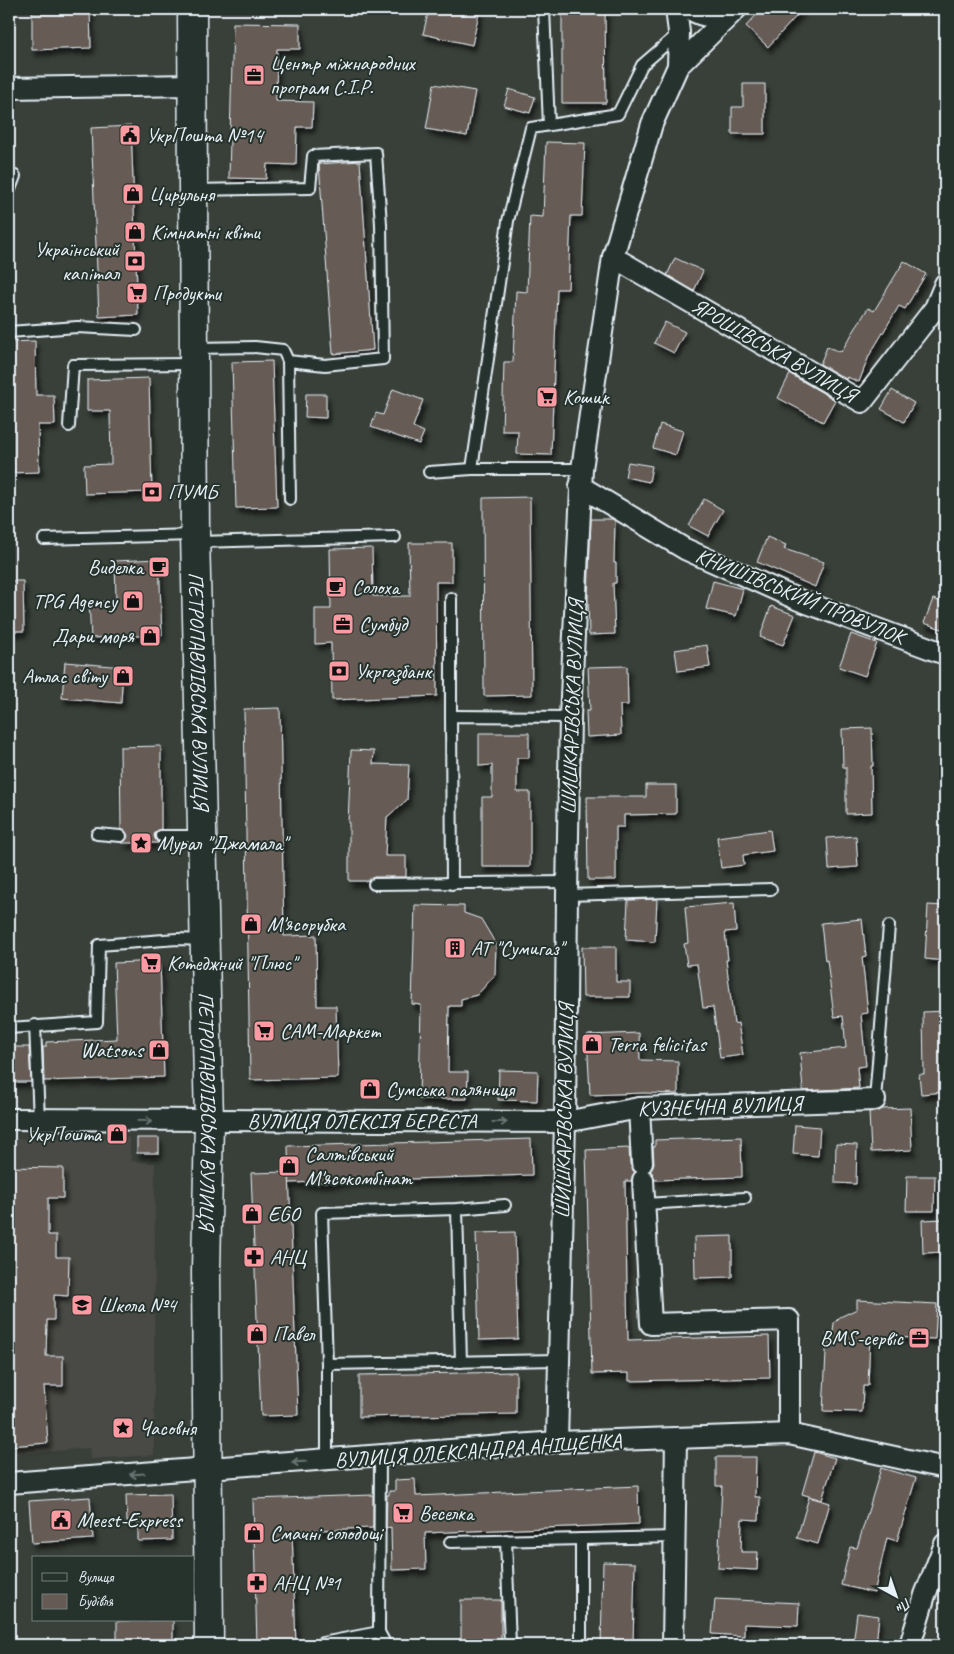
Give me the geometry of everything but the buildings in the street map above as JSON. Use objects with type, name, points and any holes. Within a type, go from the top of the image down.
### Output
[{"type":"main road","name":"ПЕТРОПАВЛІВСЬКА ВУЛИЦЯ","points":[[192,9],[196,539],[209,1121],[206,1271],[209,1645]]},
{"type":"street","points":[[676,9],[680,32],[678,66]]},
{"type":"street","points":[[690,9],[706,16],[718,16],[735,10]]},
{"type":"street","name":"ШИШКАРІВСЬКА ВУЛИЦЯ","points":[[557,1442],[565,1122],[570,717],[581,478],[613,257],[652,124],[678,66],[735,10]]},
{"type":"street","points":[[9,88],[192,85]]},
{"type":"street","name":"ЯРОШІВСЬКА ВУЛИЦЯ","points":[[613,257],[862,402],[935,308],[945,284]]},
{"type":"street","name":"КНИШІВСЬКИЙ ПРОВУЛОК","points":[[581,478],[686,549],[799,600],[945,654]]},
{"type":"street","name":"КУЗНЕЧНА ВУЛИЦЯ","points":[[565,1122],[638,1108],[875,1100]]},
{"type":"street","points":[[638,1108],[651,1324],[789,1320],[789,1434]]},
{"type":"street","name":"ВУЛИЦЯ ОЛЕКСІЯ БЕРЕСТА","points":[[9,1119],[565,1122]]},
{"type":"street","name":"ВУЛИЦЯ ОЛЕКСАНДРА АНІЩЕНКА","points":[[9,1483],[557,1442],[789,1434],[945,1468]]},
{"type":"street","points":[[673,1645],[676,1438]]},
{"type":"street","points":[[910,1645],[925,1596],[945,1544]]},
{"type":"lane","points":[[544,9],[549,125]]},
{"type":"lane","points":[[472,469],[508,221],[531,128],[618,114],[642,64],[680,32]]},
{"type":"lane","points":[[193,190],[310,188],[313,156],[376,153],[381,224],[384,360],[325,365],[288,361]]},
{"type":"lane","points":[[9,177],[15,176],[9,192]]},
{"type":"lane","points":[[9,332],[77,327],[136,330]]},
{"type":"lane","points":[[69,426],[73,365],[194,356],[255,347],[283,350],[288,361],[290,499]]},
{"type":"lane","points":[[429,472],[472,469],[581,478]]},
{"type":"lane","points":[[44,539],[396,537]]},
{"type":"lane","points":[[451,598],[452,884]]},
{"type":"lane","points":[[451,716],[570,717]]},
{"type":"lane","points":[[97,834],[121,836]]},
{"type":"lane","points":[[161,836],[202,836]]},
{"type":"lane","points":[[374,884],[452,884],[567,888],[771,889]]},
{"type":"lane","points":[[875,1100],[889,926]]},
{"type":"lane","points":[[9,1028],[97,1022],[99,945],[177,939],[204,940]]},
{"type":"lane","points":[[35,1025],[39,1120]]},
{"type":"lane","points":[[645,1204],[745,1198]]},
{"type":"lane","points":[[327,1460],[327,1364],[322,1213],[457,1209],[505,1205]]},
{"type":"lane","points":[[457,1209],[461,1362]]},
{"type":"lane","points":[[327,1364],[559,1360]]},
{"type":"lane","points":[[380,1456],[380,1632],[386,1645]]},
{"type":"lane","points":[[450,1542],[675,1536]]},
{"type":"lane","points":[[581,1539],[581,1645]]},
{"type":"lane","points":[[506,1540],[510,1645]]},
{"type":"lane","points":[[322,1645],[322,1643],[380,1632]]},
{"type":"shaded area","name":"Школа №4","points":[[129,1137],[131,1161],[155,1163],[154,1455],[90,1459],[89,1448],[9,1455],[9,1139]]},
{"type":"place","name":"Центр міжнародних програм C.I.P.","points":[[254,75]]},
{"type":"place","name":"УкрПошта №14","points":[[130,135]]},
{"type":"place","name":"Цирульня","points":[[133,194]]},
{"type":"place","name":"Кімнатні квіти","points":[[135,232]]},
{"type":"place","name":"Український капітал","points":[[135,261]]},
{"type":"place","name":"Продукти","points":[[137,293]]},
{"type":"place","name":"Кошик","points":[[547,397]]},
{"type":"place","name":"ПУМБ","points":[[152,492]]},
{"type":"place","name":"Виделка","points":[[159,567]]},
{"type":"place","name":"Солоха","points":[[336,587]]},
{"type":"place","name":"TPG Agency","points":[[133,601]]},
{"type":"place","name":"Сумбуд","points":[[343,624]]},
{"type":"place","name":"Дари моря","points":[[150,636]]},
{"type":"place","name":"Укргазбанк","points":[[339,671]]},
{"type":"place","name":"Атлас світу","points":[[123,676]]},
{"type":"place","name":"Мурал \"Джамала\"","points":[[141,843]]},
{"type":"place","name":"М'ясорубка","points":[[251,924]]},
{"type":"place","name":"АТ \"Сумигаз\"","points":[[455,948]]},
{"type":"place","name":"Котеджний \"Плюс\"","points":[[151,963]]},
{"type":"place","name":"САМ-Маркет","points":[[264,1031]]},
{"type":"place","name":"Terra felicitas","points":[[592,1044]]},
{"type":"place","name":"Watsons","points":[[159,1050]]},
{"type":"place","name":"Сумська паляниця","points":[[370,1089]]},
{"type":"place","name":"УкрПошта","points":[[117,1134]]},
{"type":"place","name":"Салтівський М'ясокомбінат","points":[[289,1166]]},
{"type":"place","name":"EGO","points":[[252,1214]]},
{"type":"place","name":"АНЦ","points":[[254,1257]]},
{"type":"place","name":"Школа №4","points":[[82,1305]]},
{"type":"place","name":"Павел","points":[[257,1334]]},
{"type":"place","name":"BMS-сервіс","points":[[919,1338]]},
{"type":"place","name":"Часовня","points":[[123,1428]]},
{"type":"place","name":"Веселка","points":[[403,1513]]},
{"type":"place","name":"Meest-Express","points":[[61,1520]]},
{"type":"place","name":"Смачні солодощі","points":[[254,1533]]},
{"type":"place","name":"АНЦ №1","points":[[257,1583]]}]
